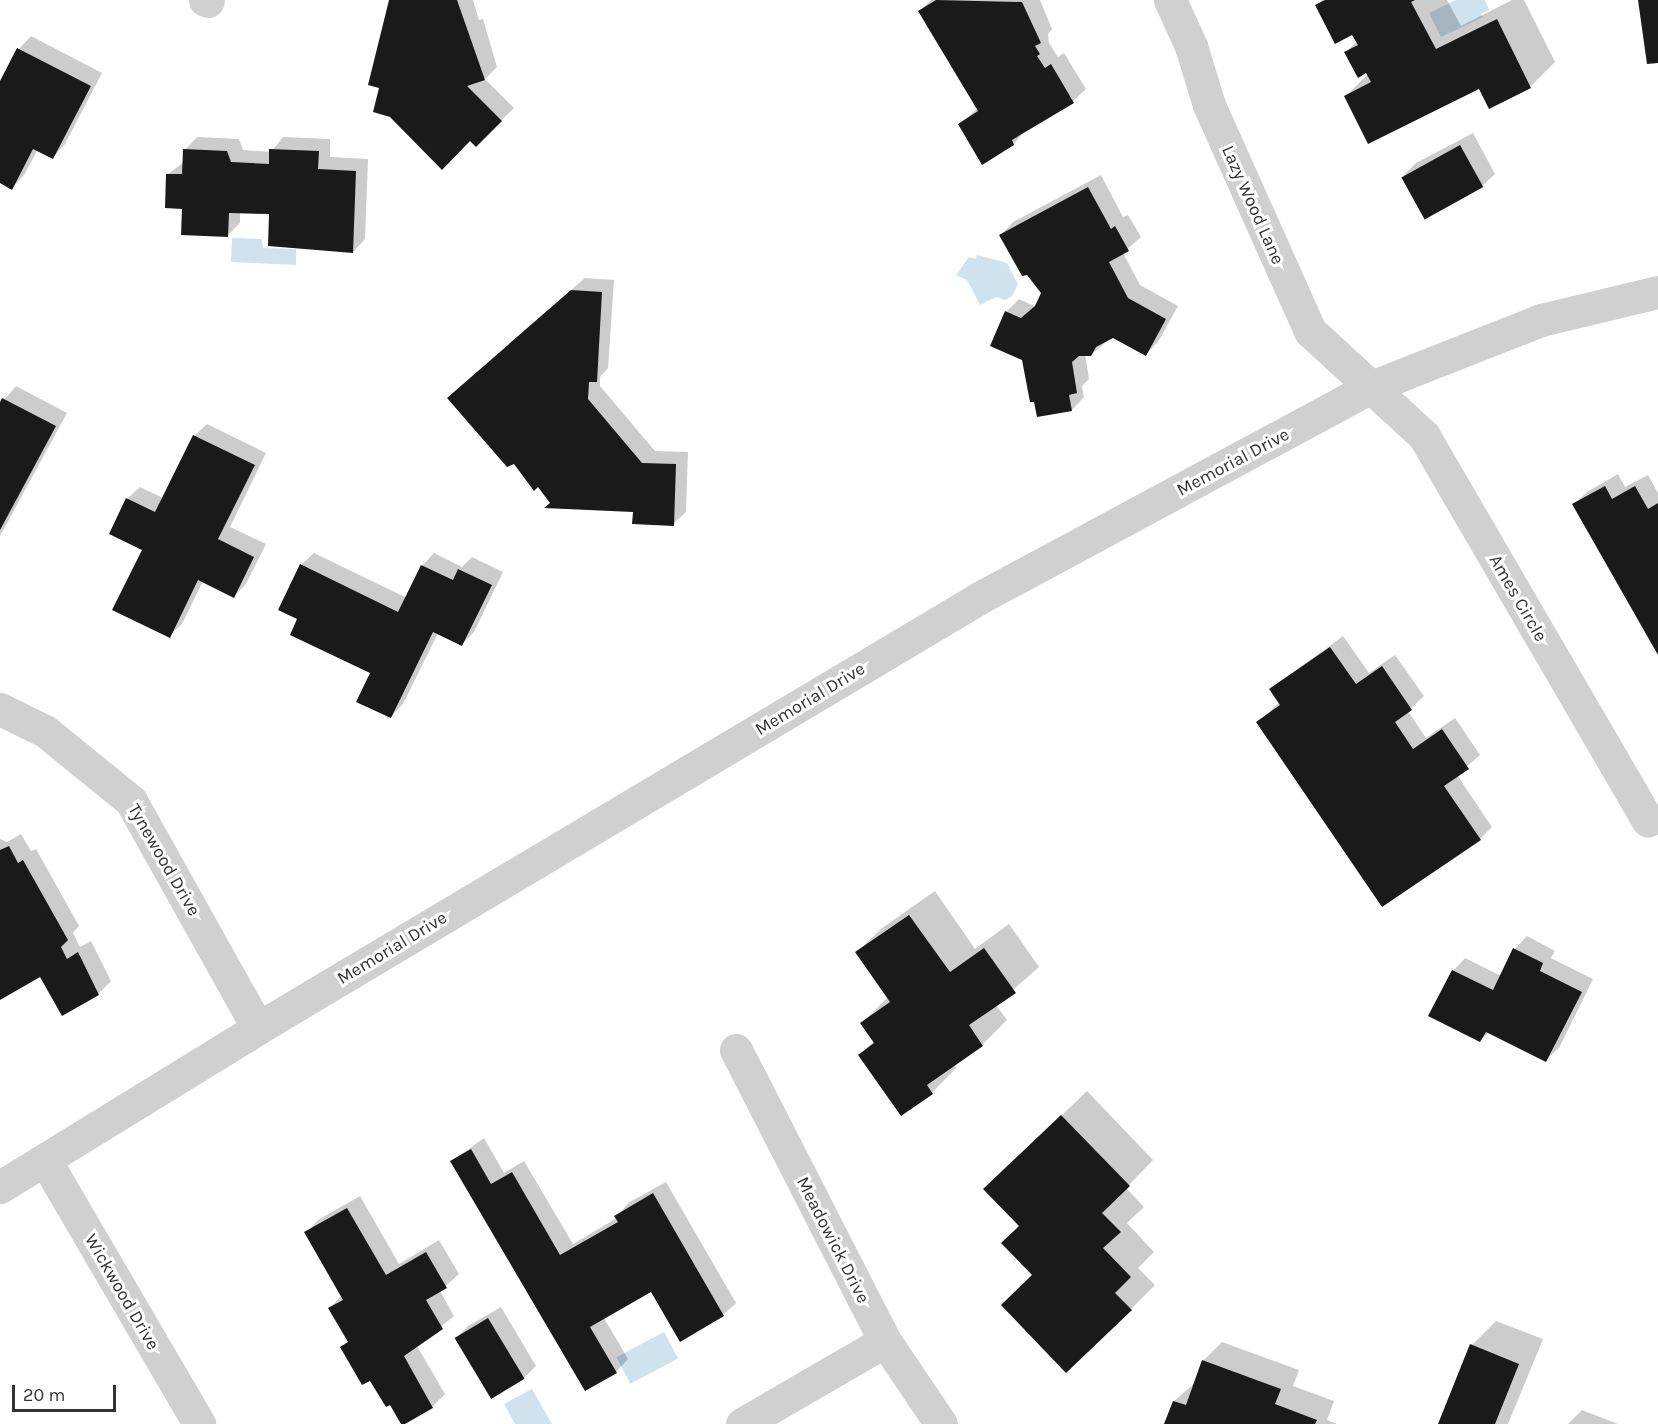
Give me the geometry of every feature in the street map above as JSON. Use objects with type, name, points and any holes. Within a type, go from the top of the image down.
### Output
[{"type":"street","name":"Lazy Wood Lane","points":[[1170,0],[1191,46],[1209,105],[1310,331],[1371,387]]},
{"type":"street","name":"Memorial Drive","points":[[0,1187],[258,1028],[981,597],[1371,387],[1541,320],[1658,292]]},
{"type":"street","name":"Ames Circle","points":[[1371,387],[1424,436],[1648,821]]},
{"type":"street","name":"Tynewood Drive","points":[[0,709],[45,731],[131,801],[258,1028]]},
{"type":"street","name":"Meadowick Drive","points":[[736,1050],[885,1341],[941,1424]]},
{"type":"street","name":"Wickwood Drive","points":[[45,1160],[199,1424]]},
{"type":"street","points":[[742,1424],[885,1341]]},
{"type":"water","points":[[1456,0],[1485,0],[1489,10],[1481,14],[1483,17],[1441,37],[1429,13]]},
{"type":"water","points":[[232,238],[262,239],[263,248],[296,249],[296,265],[231,262]]},
{"type":"water","points":[[977,255],[1007,263],[1018,284],[1012,296],[1005,300],[996,297],[980,305],[967,280],[956,275],[969,257],[976,259]]},
{"type":"water","points":[[664,1332],[678,1358],[630,1384],[616,1357]]},
{"type":"water","points":[[532,1389],[552,1424],[515,1424],[504,1404]]},
{"type":"building","points":[[389,0],[457,0],[485,80],[467,86],[502,121],[476,147],[470,141],[442,170],[390,117],[373,112],[379,88],[368,85]]},
{"type":"building","points":[[936,0],[1022,2],[1041,43],[1035,46],[1040,54],[1037,56],[1045,68],[1051,64],[1074,103],[1012,140],[1014,145],[982,165],[958,124],[978,111],[918,11]]},
{"type":"building","points":[[1325,0],[1415,0],[1411,2],[1436,49],[1497,19],[1531,88],[1489,109],[1479,89],[1368,144],[1344,96],[1371,82],[1366,73],[1358,78],[1344,52],[1358,45],[1352,35],[1335,44],[1315,5]]},
{"type":"building","points":[[1638,0],[1658,0],[1658,63],[1647,64]]},
{"type":"building","points":[[17,48],[91,86],[53,159],[33,149],[12,190],[0,183],[0,81]]},
{"type":"building","points":[[1460,145],[1483,187],[1425,219],[1401,177]]},
{"type":"building","points":[[183,149],[227,151],[231,162],[269,164],[269,149],[319,151],[318,169],[356,171],[353,253],[268,246],[269,214],[229,213],[228,237],[181,235],[182,209],[165,208],[166,174],[182,174]]},
{"type":"building","points":[[1088,187],[1111,229],[1115,226],[1129,251],[1109,262],[1128,298],[1166,319],[1146,356],[1113,338],[1096,347],[1091,356],[1079,356],[1072,362],[1077,393],[1069,395],[1072,411],[1037,417],[1034,402],[1030,402],[1022,360],[990,346],[1005,311],[1021,318],[1035,306],[1041,293],[1027,275],[1022,276],[999,235]]},
{"type":"building","points":[[571,290],[602,292],[597,382],[589,382],[588,399],[642,463],[676,464],[674,526],[632,524],[633,512],[544,508],[550,503],[538,487],[534,491],[514,464],[507,467],[447,398]]},
{"type":"building","points":[[2,398],[56,426],[0,530],[0,402]]},
{"type":"building","points":[[193,435],[255,465],[218,539],[254,557],[234,598],[198,580],[170,638],[112,610],[142,550],[109,534],[126,498],[155,512]]},
{"type":"building","points":[[1605,486],[1612,499],[1635,486],[1648,509],[1658,503],[1658,655],[1572,504]]},
{"type":"building","points":[[300,564],[398,612],[421,565],[453,580],[458,569],[492,585],[462,646],[433,632],[391,718],[356,702],[370,673],[290,635],[297,619],[278,610]]},
{"type":"building","points":[[1330,647],[1356,684],[1382,666],[1412,710],[1395,722],[1413,749],[1442,729],[1469,769],[1444,786],[1481,840],[1382,907],[1256,722],[1280,705],[1269,689]]},
{"type":"building","points":[[9,846],[18,863],[23,860],[68,940],[61,947],[67,959],[78,952],[99,995],[62,1016],[40,977],[0,1000],[0,850]]},
{"type":"building","points":[[909,915],[950,972],[984,948],[1016,993],[969,1025],[983,1046],[927,1085],[933,1094],[901,1116],[858,1055],[874,1043],[860,1023],[890,1002],[855,952]]},
{"type":"building","points":[[1513,948],[1543,963],[1540,971],[1582,992],[1546,1062],[1486,1032],[1480,1042],[1428,1016],[1452,970],[1493,990]]},
{"type":"building","points":[[1061,1115],[1130,1186],[1102,1213],[1121,1232],[1103,1248],[1131,1277],[1115,1293],[1132,1310],[1066,1373],[1001,1305],[1032,1275],[1001,1243],[1019,1226],[983,1189]]},
{"type":"building","points":[[471,1149],[491,1184],[512,1172],[560,1255],[618,1222],[614,1216],[653,1193],[724,1316],[680,1342],[651,1292],[590,1327],[617,1373],[585,1391],[450,1161]]},
{"type":"building","points":[[347,1208],[386,1275],[426,1252],[447,1288],[426,1300],[443,1329],[404,1356],[433,1408],[405,1424],[401,1424],[390,1405],[386,1407],[370,1381],[362,1385],[340,1347],[348,1342],[328,1308],[343,1300],[304,1232]]},
{"type":"building","points":[[488,1318],[525,1379],[491,1399],[455,1338]]},
{"type":"building","points":[[1470,1344],[1519,1364],[1495,1424],[1438,1424]]},
{"type":"building","points":[[1202,1360],[1281,1389],[1275,1404],[1317,1420],[1315,1424],[1164,1424],[1173,1401],[1186,1405]]}]
